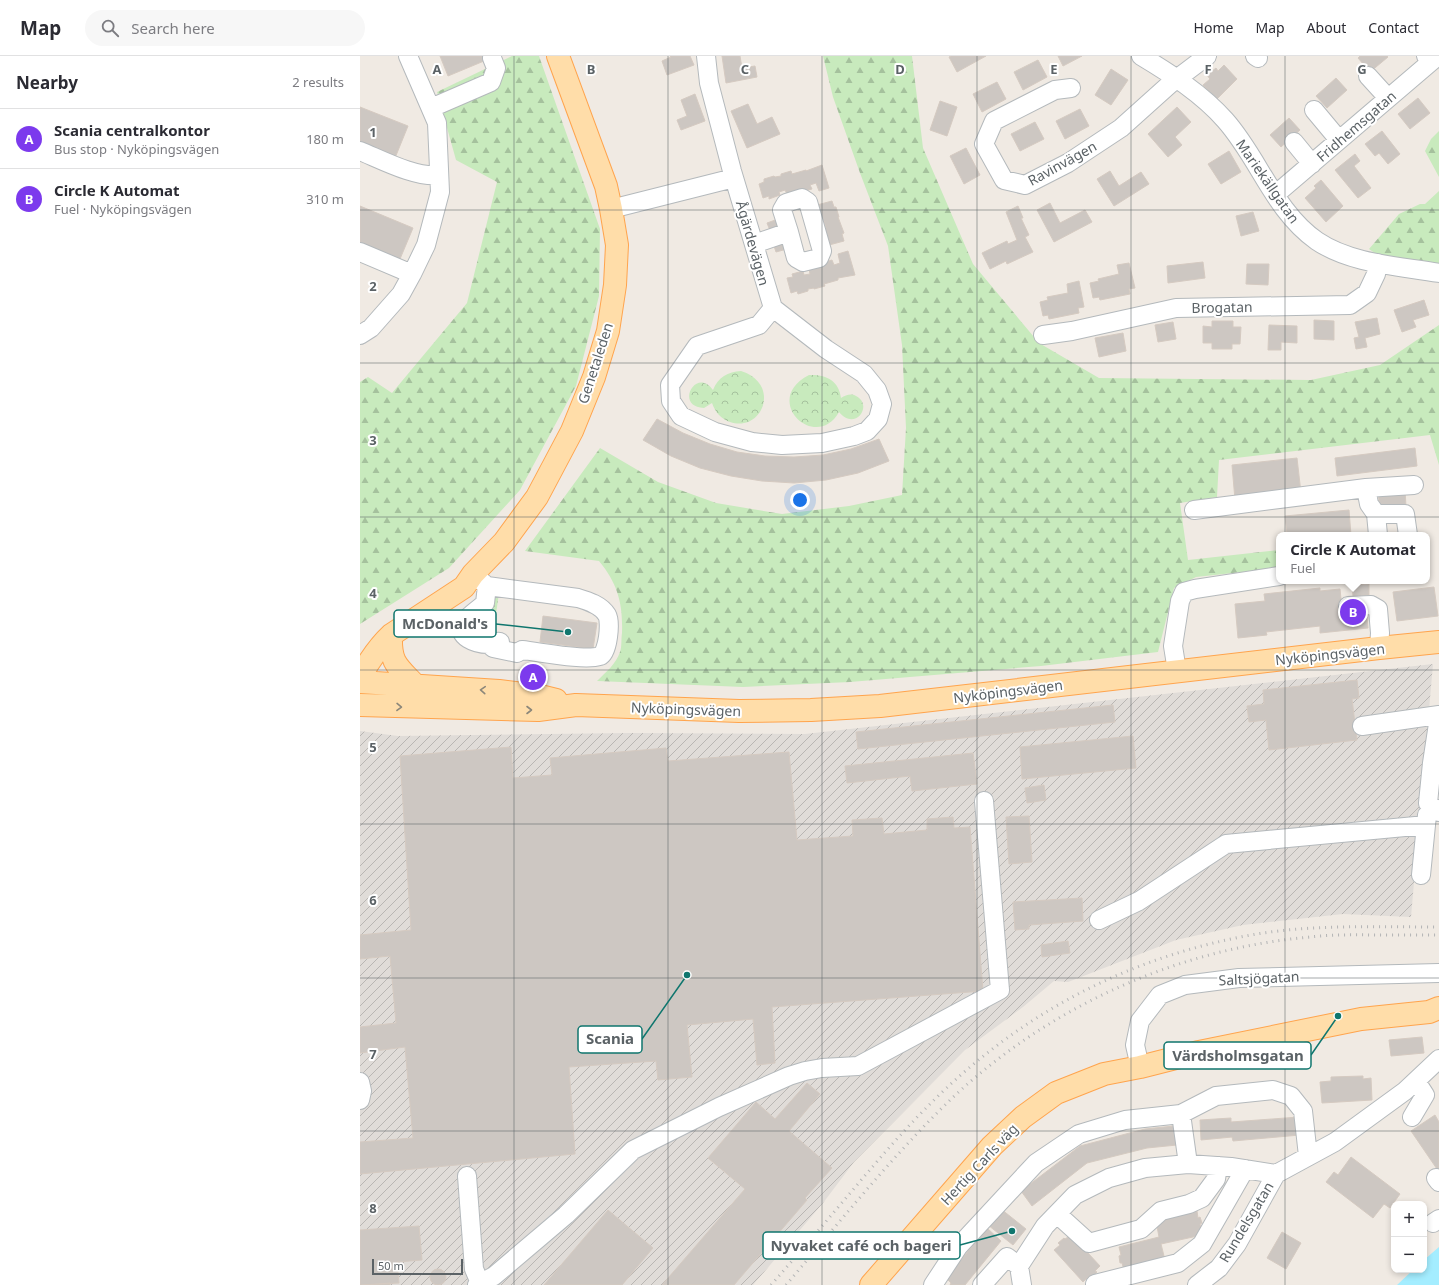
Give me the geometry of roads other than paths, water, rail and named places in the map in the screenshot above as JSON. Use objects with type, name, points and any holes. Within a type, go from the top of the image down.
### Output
[{"type":"main road","name":"Genetaleden","points":[[360,677],[373,654],[391,635],[464,588],[480,580],[504,542],[537,497],[572,431],[594,377],[608,331],[615,285],[617,245],[606,186],[558,56]]},
{"type":"main road","name":"Genetaleden","points":[[360,646],[378,628],[458,577],[480,580]]},
{"type":"main road","points":[[391,635],[390,649],[393,660],[397,667],[415,685]]},
{"type":"main road","name":"Nyköpingsvägen","points":[[360,705],[538,710],[576,705],[739,711],[811,710],[880,706],[1439,642]]},
{"type":"main road","name":"Nyköpingsvägen","points":[[360,682],[499,691],[540,696],[576,705]]},
{"type":"main road","name":"Hertig Carls väg","points":[[871,1285],[992,1146],[1023,1117],[1056,1093],[1104,1074],[1140,1067],[1199,1052],[1361,1020],[1429,1012],[1439,1008]]},
{"type":"street","points":[[360,335],[371,328],[401,294],[426,245],[440,192],[437,123],[408,56]]},
{"type":"street","name":"Ågärdevägen","points":[[706,56],[709,83],[734,178],[773,308]]},
{"type":"street","name":"Mariekällgatan","points":[[1141,56],[1177,79],[1205,100],[1226,121],[1241,141],[1293,221],[1317,241],[1351,258],[1439,273]]},
{"type":"street","points":[[1177,79],[1207,56]]},
{"type":"street","name":"Fridhemsgatan","points":[[1275,195],[1432,61],[1426,56]]},
{"type":"street","points":[[430,108],[491,82],[496,68],[492,58]]},
{"type":"street","points":[[1368,76],[1388,98]]},
{"type":"street","name":"Ravinvägen","points":[[1071,88],[1055,90],[994,121],[984,144],[1004,180],[1025,185],[1068,163],[1121,128],[1177,79]]},
{"type":"street","points":[[1314,110],[1339,140]]},
{"type":"street","points":[[1294,142],[1312,164]]},
{"type":"street","points":[[360,151],[399,168],[430,176],[439,175]]},
{"type":"street","points":[[611,208],[734,178]]},
{"type":"street","points":[[754,244],[789,232]]},
{"type":"street","points":[[360,252],[412,274]]},
{"type":"street","name":"Brogatan","points":[[1043,335],[1072,331],[1176,308],[1350,305],[1368,293],[1376,274],[1378,263]]},
{"type":"street","points":[[773,308],[826,349],[864,374],[877,390],[882,404],[878,419],[867,431],[854,436],[822,443],[782,445],[752,442],[715,432],[681,416],[671,400],[670,385],[698,346],[759,325],[773,308]]},
{"type":"street","points":[[1194,510],[1366,488],[1414,485]]},
{"type":"street","points":[[1366,488],[1369,504],[1376,514],[1378,532]]},
{"type":"street","points":[[1376,514],[1405,514],[1415,530]]},
{"type":"street","points":[[1177,671],[1173,646],[1180,601],[1184,592],[1194,589],[1276,576]]},
{"type":"street","points":[[480,580],[578,598],[599,607],[607,615],[609,623],[604,654],[587,657],[522,650],[517,653],[493,648],[490,644],[472,641],[465,638],[462,627],[465,620],[485,603],[480,580]]},
{"type":"street","points":[[1348,606],[1371,605],[1378,609],[1380,633],[1378,648]]},
{"type":"street","points":[[1362,726],[1439,716],[1432,763],[1434,808],[1426,825],[1421,875]]},
{"type":"street","points":[[467,1176],[474,1269],[478,1284],[494,1276],[566,1216],[633,1150],[719,1107],[789,1076],[822,1068],[858,1066],[1000,990],[984,801]]},
{"type":"street","points":[[1098,920],[1139,901],[1226,844],[1426,825]]},
{"type":"street","name":"Saltsjögatan","points":[[1140,1067],[1135,1045],[1140,1021],[1160,995],[1185,985],[1239,978],[1439,973]]},
{"type":"street","points":[[1412,1117],[1427,1092],[1439,1060]]},
{"type":"street","points":[[360,1082],[362,1091],[360,1100]]},
{"type":"street","points":[[933,1285],[958,1247],[1036,1164],[1079,1134],[1125,1120],[1181,1114],[1216,1096],[1273,1090],[1291,1096],[1303,1111],[1308,1156]]},
{"type":"street","points":[[1022,1285],[1019,1266],[1045,1226],[1075,1195],[1109,1178],[1145,1168],[1188,1164],[1245,1169],[1276,1174],[1335,1142],[1405,1091],[1427,1092]]},
{"type":"street","points":[[1181,1114],[1188,1164]]},
{"type":"street","points":[[1057,1214],[1088,1243],[1141,1229],[1161,1211],[1189,1204],[1202,1198],[1216,1179],[1218,1166]]},
{"type":"street","points":[[1095,1284],[1178,1263],[1202,1244],[1245,1169]]},
{"type":"street","name":"Rundelsgatan","points":[[1197,1285],[1219,1268],[1236,1244],[1276,1174]]},
{"type":"street","points":[[982,1285],[1006,1257],[1019,1266]]},
{"type":"water","points":[[1439,1247],[1439,1285],[1397,1285],[1410,1273],[1427,1273],[1427,1257]]},
{"type":"railway","points":[[771,1285],[882,1156],[934,1100],[962,1074],[994,1048],[1027,1024],[1061,1003],[1097,985],[1172,955],[1251,935],[1274,931],[1321,928],[1439,927]]},
{"type":"railway","points":[[786,1285],[884,1170],[947,1103],[985,1069],[1026,1039],[1069,1012],[1114,989],[1161,970],[1210,955],[1260,944],[1330,935],[1439,935]]},
{"type":"place","name":"Circle K Automat","points":[[1353,612]]},
{"type":"place","name":"McDonald's","points":[[568,632]]},
{"type":"place","name":"Scania centralkontor","points":[[533,677]]},
{"type":"place","name":"Scania","points":[[687,975]]},
{"type":"place","name":"Värdsholmsgatan","points":[[1338,1016]]},
{"type":"place","name":"Nyvaket café och bageri","points":[[1012,1231]]}]
